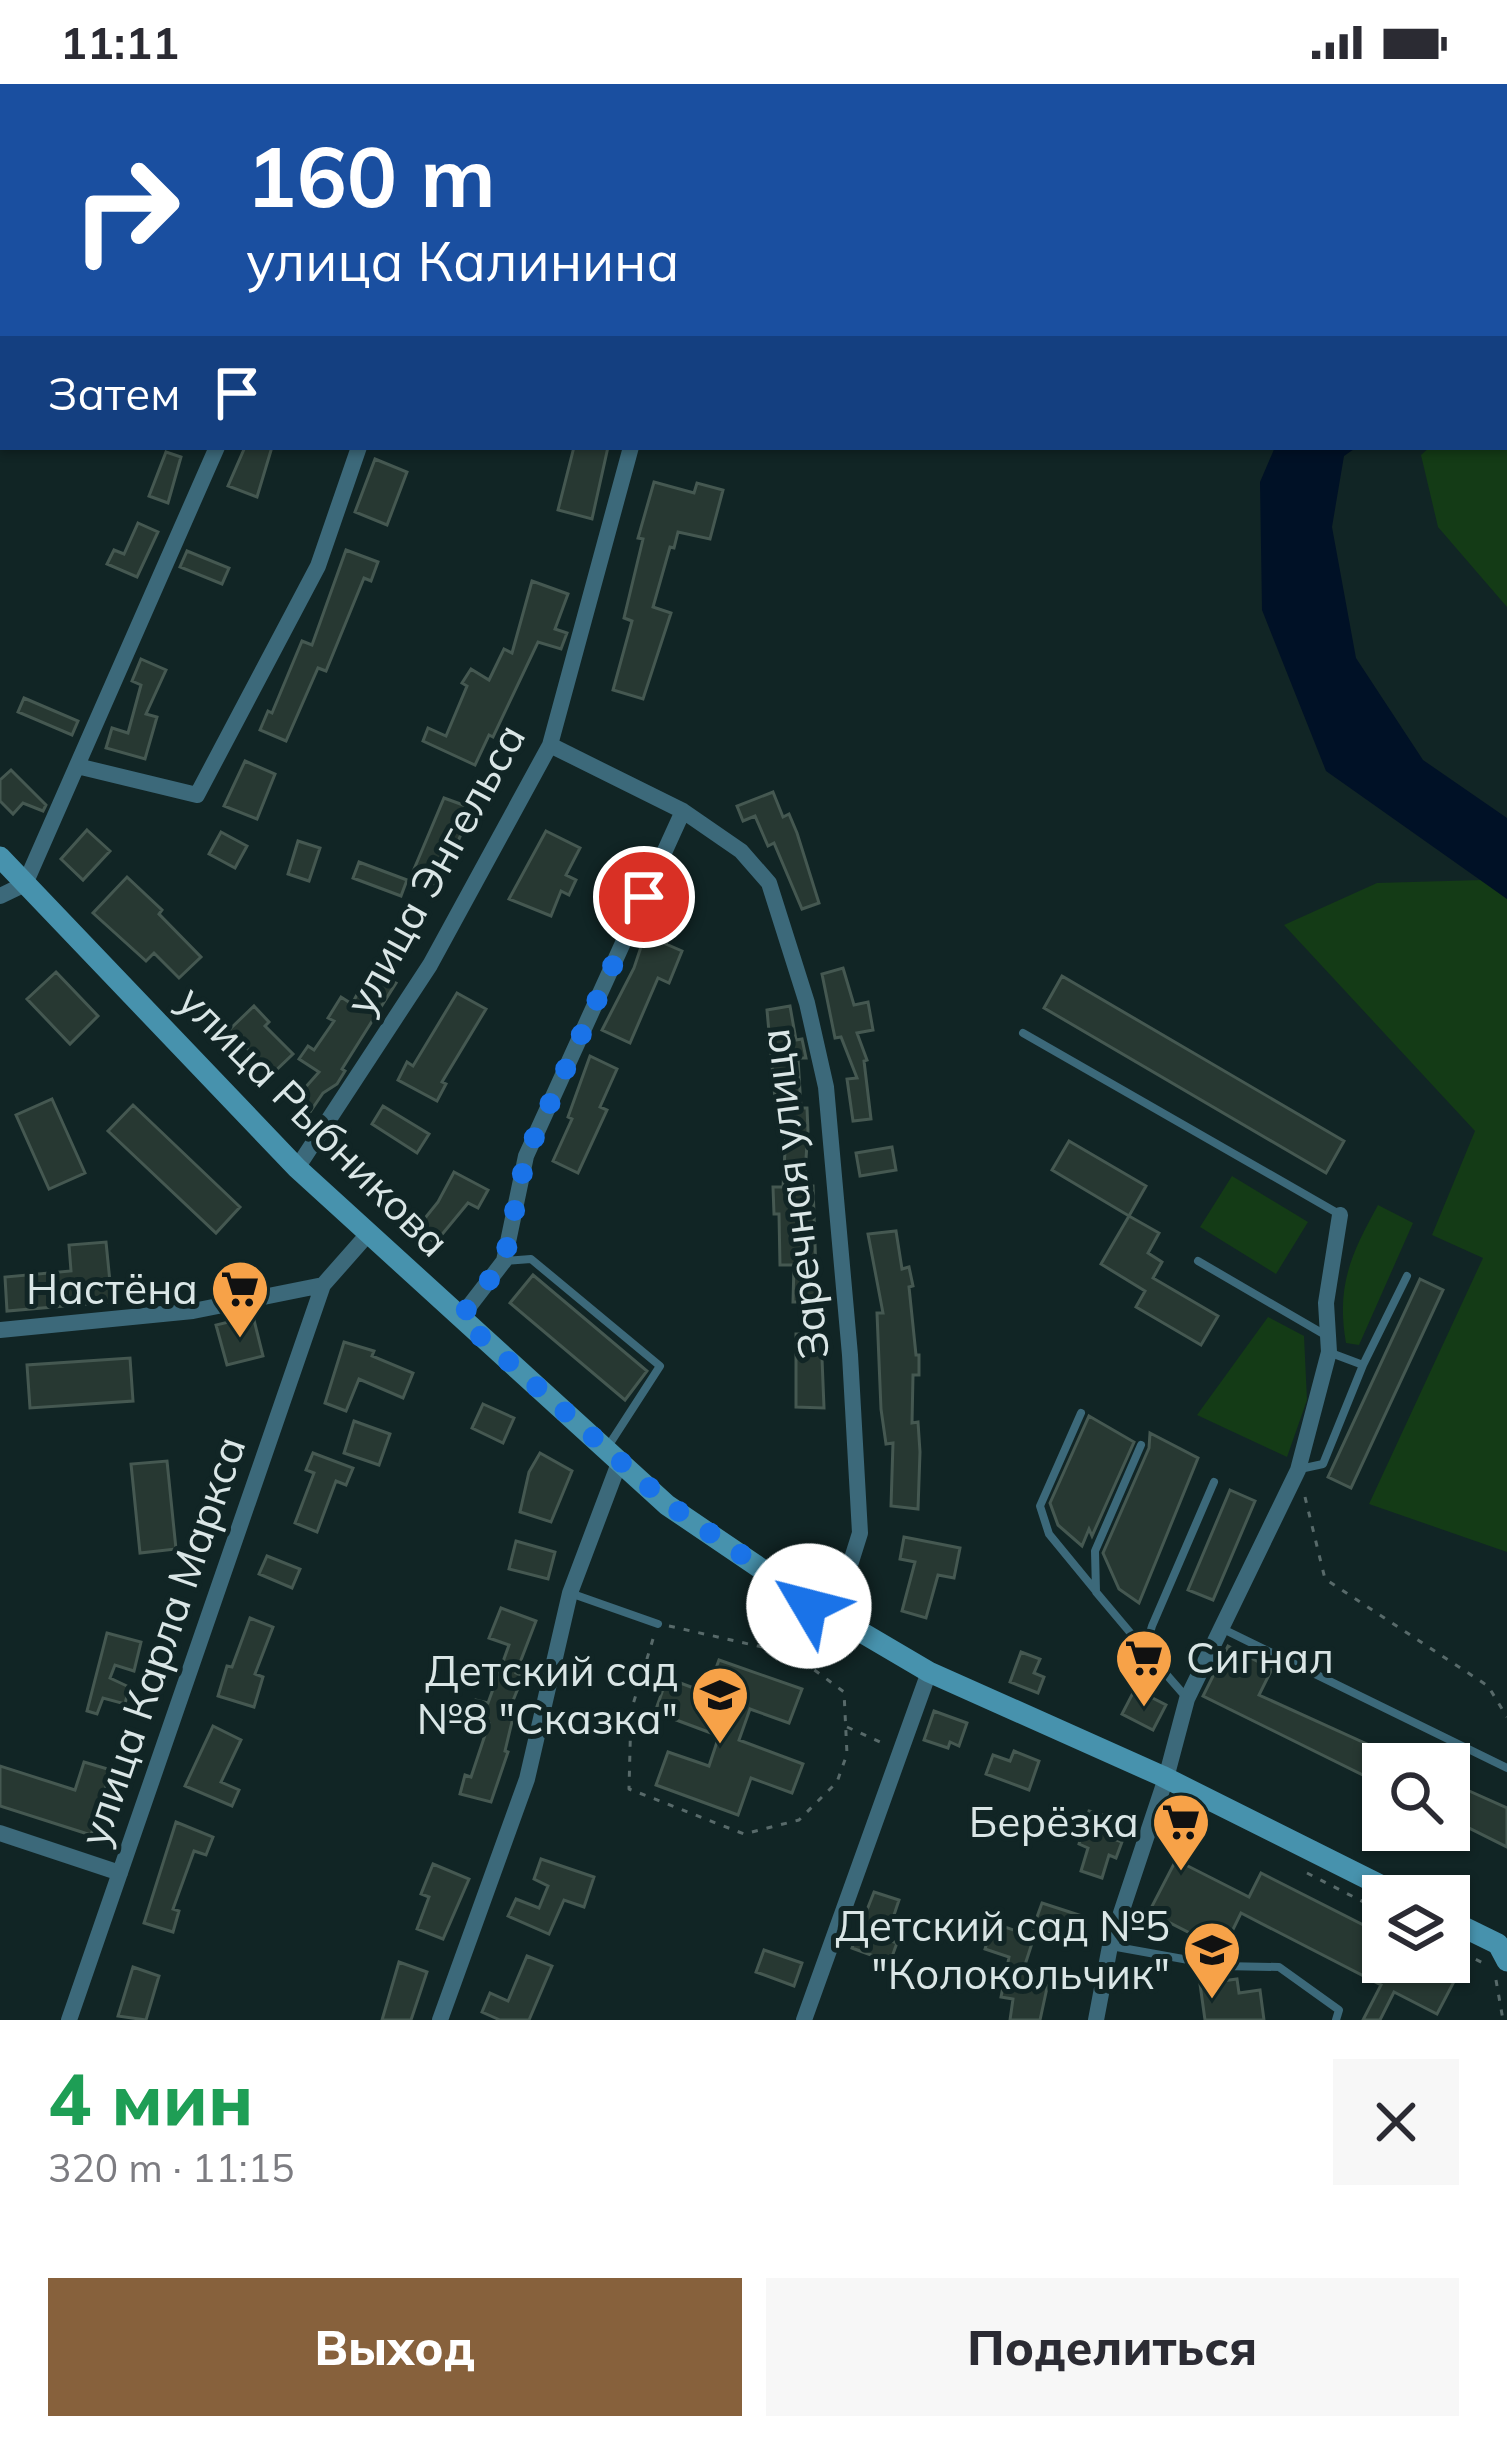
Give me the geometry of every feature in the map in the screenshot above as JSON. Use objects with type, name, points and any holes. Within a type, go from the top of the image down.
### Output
[{"type":"street","points":[[0,896],[25,884],[216,450]]},
{"type":"street","points":[[77,766],[197,795],[317,566],[358,450]]},
{"type":"street","name":"улица Энгельса","points":[[297,1168],[430,965],[550,745],[630,450]]},
{"type":"street","name":"Заречная улица","points":[[550,745],[683,811],[741,851],[769,883],[807,1004],[826,1087],[850,1355],[860,1533],[834,1616]]},
{"type":"street","points":[[460,1318],[504,1261],[526,1156],[683,811]]},
{"type":"street","name":"улица Рыбникова","points":[[0,857],[297,1168],[668,1504],[810,1602],[929,1672],[1166,1778],[1362,1876]]},
{"type":"street","points":[[1096,2020],[1110,1946],[1187,1699],[1298,1470],[1329,1344],[1326,1304],[1340,1215]]},
{"type":"street","points":[[0,1330],[193,1310],[323,1285],[368,1234]]},
{"type":"street","name":"улица Карла Маркса","points":[[69,2020],[323,1285]]},
{"type":"street","points":[[440,2020],[527,1779],[570,1593],[612,1456]]},
{"type":"street","points":[[804,2020],[929,1672]]},
{"type":"street","points":[[0,1833],[120,1873]]},
{"type":"street","points":[[1470,1931],[1504,1949]]},
{"type":"lane","points":[[1023,1033],[1340,1215]]},
{"type":"lane","points":[[504,1261],[531,1259],[660,1366],[612,1456]]},
{"type":"lane","points":[[1198,1261],[1363,1365]]},
{"type":"lane","points":[[1298,1470],[1323,1464],[1363,1365],[1407,1276]]},
{"type":"lane","points":[[1081,1413],[1040,1506],[1049,1534],[1187,1699]]},
{"type":"lane","points":[[1096,1592],[1095,1551],[1142,1445]]},
{"type":"lane","points":[[1145,1650],[1214,1482]]},
{"type":"lane","points":[[570,1593],[658,1624]]},
{"type":"lane","points":[[1223,1629],[1507,1768]]},
{"type":"lane","points":[[1110,1946],[1222,1966],[1279,1967],[1339,2010],[1336,2020]]},
{"type":"path","points":[[1298,1470],[1325,1579],[1488,1686],[1507,1718]]},
{"type":"path","points":[[793,1654],[810,1602]]},
{"type":"path","points":[[658,1624],[793,1654],[844,1692],[847,1754],[837,1782],[799,1820],[744,1834],[629,1789],[632,1711],[658,1624]]},
{"type":"path","points":[[845,1726],[899,1750]]},
{"type":"path","points":[[1470,1957],[1495,1970],[1503,2020]]},
{"type":"green space","points":[[1427,450],[1507,450],[1507,607],[1438,527],[1421,455]]},
{"type":"green space","points":[[1482,880],[1507,899],[1507,1552],[1369,1504],[1483,1258],[1432,1235],[1475,1131],[1284,925],[1377,883]]},
{"type":"green space","points":[[1232,1176],[1308,1222],[1276,1274],[1200,1227]]},
{"type":"green space","points":[[1378,1205],[1413,1223],[1359,1345],[1346,1343],[1343,1304],[1348,1271]]},
{"type":"green space","points":[[1268,1317],[1304,1336],[1307,1400],[1287,1457],[1197,1415]]},
{"type":"water","points":[[1274,450],[1353,450],[1344,456],[1332,527],[1356,658],[1423,760],[1507,818],[1507,899],[1326,771],[1262,610],[1260,482]]},
{"type":"building","points":[[244,450],[271,450],[257,497],[228,486]]},
{"type":"building","points":[[573,450],[607,450],[592,519],[558,510]]},
{"type":"building","points":[[166,452],[181,457],[168,503],[149,496]]},
{"type":"building","points":[[375,459],[407,472],[387,525],[355,512]]},
{"type":"building","points":[[654,482],[694,493],[697,483],[723,490],[710,539],[678,532],[674,548],[670,547],[653,607],[671,613],[643,699],[613,690],[632,621],[624,618]]},
{"type":"building","points":[[138,523],[158,532],[137,577],[107,564],[114,550],[124,554]]},
{"type":"building","points":[[346,550],[378,562],[371,581],[364,578],[326,671],[318,668],[286,741],[260,730],[302,641],[312,645]]},
{"type":"building","points":[[187,551],[229,568],[222,584],[180,567]]},
{"type":"building","points":[[532,581],[568,594],[555,629],[567,633],[561,649],[538,642],[475,765],[423,741],[428,728],[446,736],[471,669],[489,680],[504,649],[512,653]]},
{"type":"building","points":[[141,659],[166,670],[146,714],[157,717],[145,759],[106,748],[112,728],[128,733],[141,685],[132,681]]},
{"type":"building","points":[[24,698],[78,721],[72,735],[18,712]]},
{"type":"building","points":[[245,761],[275,774],[257,819],[224,806]]},
{"type":"building","points":[[11,770],[46,805],[43,811],[23,803],[13,814],[0,801],[0,780]]},
{"type":"building","points":[[773,792],[783,817],[789,814],[797,833],[819,903],[802,909],[774,843],[768,846],[755,816],[743,821],[737,806]]},
{"type":"building","points":[[444,798],[466,806],[458,830],[462,832],[439,886],[412,874]]},
{"type":"building","points":[[87,830],[110,851],[83,880],[61,859]]},
{"type":"building","points":[[546,831],[580,848],[566,875],[576,880],[569,895],[561,891],[551,916],[509,899]]},
{"type":"building","points":[[221,832],[247,846],[235,868],[209,854]]},
{"type":"building","points":[[298,841],[320,848],[309,881],[288,874]]},
{"type":"building","points":[[359,862],[407,880],[401,896],[353,878]]},
{"type":"building","points":[[127,877],[201,957],[179,978],[154,953],[146,961],[93,913]]},
{"type":"building","points":[[656,902],[681,913],[666,944],[682,951],[669,983],[658,978],[630,1043],[602,1030],[634,968]]},
{"type":"building","points":[[843,968],[854,1005],[868,1002],[873,1030],[857,1033],[867,1060],[871,1119],[853,1121],[847,1079],[857,1078],[841,1037],[835,1038],[822,974]]},
{"type":"building","points":[[370,970],[396,983],[337,1084],[323,1093],[310,1112],[295,1099],[319,1072],[299,1059],[308,1046],[314,1050],[334,1021],[328,1018],[341,997],[352,1004]]},
{"type":"building","points":[[56,972],[98,1016],[70,1044],[27,999]]},
{"type":"building","points":[[1062,976],[1344,1141],[1326,1173],[1044,1008]]},
{"type":"building","points":[[457,993],[486,1009],[442,1082],[446,1084],[437,1101],[398,1080],[407,1062],[413,1066]]},
{"type":"building","points":[[254,1006],[269,1022],[265,1026],[293,1054],[271,1075],[230,1029]]},
{"type":"building","points":[[790,1006],[796,1040],[802,1039],[806,1058],[798,1058],[801,1108],[807,1108],[804,1186],[813,1186],[817,1302],[793,1302],[794,1265],[780,1265],[779,1214],[774,1214],[773,1187],[783,1187],[786,1132],[778,1132],[767,1010]]},
{"type":"building","points":[[590,1056],[617,1069],[600,1107],[607,1110],[578,1173],[553,1161],[572,1119],[568,1117]]},
{"type":"building","points":[[52,1099],[85,1173],[49,1189],[16,1115]]},
{"type":"building","points":[[133,1105],[240,1207],[216,1233],[108,1131]]},
{"type":"building","points":[[383,1106],[429,1134],[417,1153],[372,1124]]},
{"type":"building","points":[[1069,1141],[1146,1186],[1129,1216],[1052,1170]]},
{"type":"building","points":[[892,1147],[896,1170],[860,1176],[856,1153]]},
{"type":"building","points":[[454,1172],[488,1190],[478,1208],[468,1203],[435,1243],[417,1228]]},
{"type":"building","points":[[1129,1216],[1159,1233],[1148,1253],[1162,1262],[1153,1278],[1218,1316],[1201,1345],[1136,1307],[1145,1291],[1101,1264]]},
{"type":"building","points":[[896,1231],[902,1269],[909,1267],[913,1286],[909,1287],[919,1355],[919,1375],[913,1375],[912,1423],[918,1422],[918,1509],[891,1506],[893,1443],[886,1444],[881,1409],[877,1313],[883,1313],[868,1234]]},
{"type":"building","points":[[106,1242],[112,1302],[7,1311],[5,1277],[71,1271],[69,1245]]},
{"type":"building","points":[[533,1275],[647,1371],[625,1400],[510,1303]]},
{"type":"building","points":[[1420,1279],[1443,1290],[1351,1488],[1328,1477]]},
{"type":"building","name":"Настёна","points":[[253,1316],[263,1356],[227,1365],[216,1325]]},
{"type":"building","points":[[796,1334],[821,1334],[824,1408],[796,1407]]},
{"type":"building","points":[[344,1342],[374,1351],[372,1356],[413,1373],[403,1398],[359,1379],[346,1411],[325,1403]]},
{"type":"building","points":[[130,1358],[133,1401],[30,1408],[27,1365]]},
{"type":"building","points":[[483,1404],[514,1418],[503,1443],[472,1428]]},
{"type":"building","points":[[1089,1416],[1134,1442],[1092,1536],[1089,1529],[1082,1546],[1058,1525],[1050,1503]]},
{"type":"building","points":[[354,1421],[390,1434],[379,1465],[344,1453]]},
{"type":"building","points":[[1150,1433],[1198,1458],[1139,1603],[1119,1589],[1103,1553],[1149,1448]]},
{"type":"building","points":[[313,1453],[353,1468],[346,1485],[336,1481],[317,1532],[295,1523],[314,1473],[306,1470]]},
{"type":"building","points":[[540,1453],[572,1471],[551,1522],[520,1512],[529,1472]]},
{"type":"building","points":[[167,1461],[176,1549],[140,1553],[131,1464]]},
{"type":"building","points":[[1230,1490],[1255,1501],[1213,1600],[1188,1590]]},
{"type":"building","points":[[904,1537],[960,1548],[954,1578],[938,1575],[926,1618],[902,1611],[915,1562],[900,1559]]},
{"type":"building","points":[[516,1541],[555,1552],[548,1579],[509,1569]]},
{"type":"building","points":[[267,1556],[300,1569],[292,1588],[259,1574]]},
{"type":"building","points":[[501,1608],[536,1621],[516,1673],[523,1676],[510,1708],[515,1709],[508,1752],[491,1802],[460,1794],[465,1775],[471,1777],[489,1723],[472,1719],[476,1700],[488,1703],[509,1645],[489,1638]]},
{"type":"building","points":[[250,1618],[273,1627],[255,1674],[263,1677],[254,1707],[218,1696]]},
{"type":"building","points":[[107,1633],[141,1642],[134,1671],[115,1665],[110,1678],[129,1687],[125,1704],[103,1698],[97,1714],[87,1711]]},
{"type":"building","points":[[1228,1646],[1272,1669],[1259,1695],[1365,1743],[1362,1775],[1203,1696]]},
{"type":"building","points":[[1021,1652],[1040,1659],[1034,1673],[1044,1677],[1038,1693],[1010,1682]]},
{"type":"building","points":[[719,1660],[802,1689],[789,1723],[750,1709],[739,1740],[803,1764],[792,1793],[751,1778],[738,1815],[656,1785],[668,1752],[709,1766],[719,1736],[655,1712],[667,1678],[707,1693]]},
{"type":"building","name":"Сигнал","points":[[1135,1689],[1166,1705],[1153,1730],[1122,1714]]},
{"type":"building","points":[[934,1711],[967,1723],[959,1746],[950,1742],[948,1748],[924,1740]]},
{"type":"building","points":[[213,1726],[241,1740],[221,1782],[239,1790],[232,1806],[185,1786]]},
{"type":"building","points":[[1014,1751],[1039,1761],[1029,1790],[986,1774],[993,1755],[1010,1761]]},
{"type":"building","points":[[84,1762],[111,1770],[91,1835],[0,1806],[0,1766],[75,1790]]},
{"type":"building","points":[[1470,1791],[1507,1808],[1507,1847],[1470,1828]]},
{"type":"building","points":[[1089,1811],[1120,1820],[1114,1839],[1122,1842],[1116,1858],[1109,1855],[1102,1878],[1081,1871],[1088,1848],[1079,1844]]},
{"type":"building","points":[[176,1822],[213,1837],[206,1855],[194,1851],[173,1909],[179,1911],[173,1932],[144,1923]]},
{"type":"building","points":[[541,1859],[594,1877],[584,1907],[564,1900],[549,1934],[508,1916],[516,1899],[539,1908],[548,1886],[534,1879]]},
{"type":"building","points":[[1176,1860],[1249,1897],[1261,1873],[1362,1924],[1362,1975],[1241,1913],[1223,1950],[1149,1912]]},
{"type":"building","points":[[433,1864],[469,1879],[443,1939],[417,1929],[429,1897],[421,1894]]},
{"type":"building","points":[[874,1892],[899,1900],[886,1939],[897,1943],[890,1962],[852,1948]]},
{"type":"building","points":[[1042,1903],[1079,1915],[1071,1941],[1033,1928]]},
{"type":"building","points":[[993,1923],[1034,1937],[1024,1968],[1050,1974],[1040,2020],[1010,2020],[1013,1999],[1001,1997],[1009,1957],[985,1949]]},
{"type":"building","points":[[764,1950],[802,1963],[794,1986],[756,1972]]},
{"type":"building","points":[[527,1956],[552,1966],[529,2020],[500,2020],[482,2012],[490,1993],[508,2001]]},
{"type":"building","points":[[399,1962],[427,1972],[411,2020],[382,2020]]},
{"type":"building","points":[[133,1967],[159,1976],[146,2020],[118,2016]]},
{"type":"building","points":[[1237,1979],[1239,1993],[1260,1990],[1264,2020],[1205,2020],[1200,1984]]},
{"type":"building","points":[[1377,1983],[1453,1983],[1437,2014],[1394,1992],[1380,2020],[1363,2020],[1381,1985]]},
{"type":"place","name":"Настёна","points":[[240,1340]]},
{"type":"place","name":"Сигнал","points":[[1144,1709]]},
{"type":"place","name":"Детский сад №8 \"Сказка\"","points":[[720,1746]]},
{"type":"place","name":"Берёзка","points":[[1181,1873]]},
{"type":"place","name":"Детский сад №5 \"Колокольчик\"","points":[[1212,2001]]},
{"type":"route","points":[[644,897],[526,1156],[504,1261],[460,1318],[668,1504],[810,1602],[809,1606]]}]
